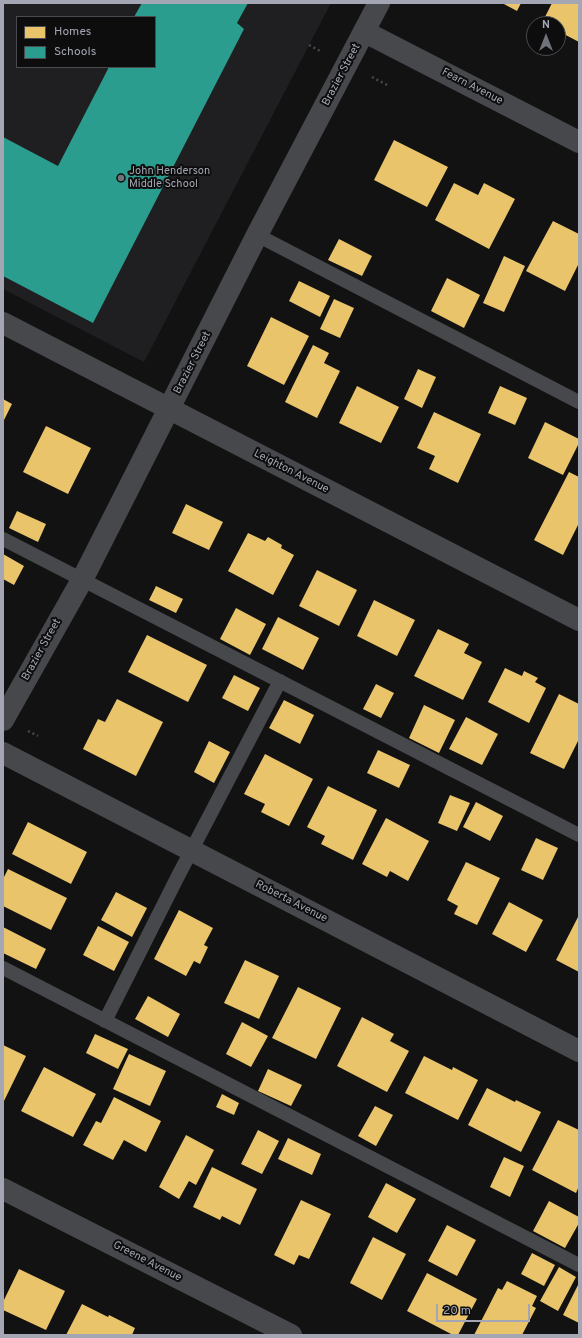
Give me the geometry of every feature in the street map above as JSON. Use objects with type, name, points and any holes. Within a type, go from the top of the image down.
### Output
[{"type":"street","name":"Brazier Street","points":[[3,720],[82,580],[257,235],[379,3]]},
{"type":"street","name":"Fearn Avenue","points":[[365,32],[579,142]]},
{"type":"street","name":"Leighton Avenue","points":[[3,323],[579,620]]},
{"type":"street","name":"Roberta Avenue","points":[[3,753],[579,1051]]},
{"type":"street","name":"Greene Avenue","points":[[3,1189],[291,1335]]},
{"type":"lane","points":[[257,235],[579,402]]},
{"type":"lane","points":[[3,539],[579,835]]},
{"type":"lane","points":[[105,1021],[280,681]]},
{"type":"lane","points":[[3,968],[579,1265]]},
{"type":"path","points":[[309,45],[323,52]]},
{"type":"path","points":[[366,74],[390,86]]},
{"type":"shaded area","name":"John Henderson Middle School","points":[[3,3],[331,3],[144,362],[3,289]]},
{"type":"building: Homes","points":[[502,3],[521,3],[517,11]]},
{"type":"building: Homes","points":[[552,3],[579,3],[579,42],[566,35],[566,16],[546,16]]},
{"type":"building: Homes","points":[[394,140],[448,167],[427,207],[374,180]]},
{"type":"building: Homes","points":[[454,183],[478,195],[484,183],[515,199],[489,249],[435,220]]},
{"type":"building: Homes","points":[[553,221],[579,234],[579,263],[565,291],[526,271]]},
{"type":"building: Homes","points":[[339,239],[372,256],[362,276],[328,260]]},
{"type":"building: Homes","points":[[504,256],[525,266],[504,312],[483,303]]},
{"type":"building: Homes","points":[[447,278],[480,295],[464,328],[431,311]]},
{"type":"building: Homes","points":[[299,281],[330,296],[320,317],[289,301]]},
{"type":"building: Homes","points":[[334,299],[354,308],[340,338],[320,329]]},
{"type":"building: Homes","points":[[271,317],[309,336],[284,385],[247,366]]},
{"type":"building: Homes","points":[[313,345],[329,353],[324,363],[340,371],[317,418],[285,402]]},
{"type":"building: Homes","points":[[418,369],[436,377],[422,408],[404,399]]},
{"type":"building: Homes","points":[[357,386],[399,407],[381,443],[339,423]]},
{"type":"building: Homes","points":[[500,386],[527,398],[515,425],[488,413]]},
{"type":"building: Homes","points":[[3,399],[12,404],[3,422]]},
{"type":"building: Homes","points":[[434,412],[481,434],[458,483],[429,469],[435,456],[417,448]]},
{"type":"building: Homes","points":[[545,422],[579,439],[579,443],[563,475],[528,458]]},
{"type":"building: Homes","points":[[46,426],[91,448],[68,494],[23,472]]},
{"type":"building: Homes","points":[[569,472],[579,477],[579,523],[563,555],[534,540]]},
{"type":"building: Homes","points":[[186,504],[223,522],[209,550],[172,533]]},
{"type":"building: Homes","points":[[17,511],[46,524],[38,542],[9,528]]},
{"type":"building: Homes","points":[[248,533],[265,541],[268,537],[282,545],[281,548],[294,555],[273,595],[228,571]]},
{"type":"building: Homes","points":[[3,554],[24,566],[14,585],[3,579]]},
{"type":"building: Homes","points":[[317,570],[357,590],[339,626],[299,606]]},
{"type":"building: Homes","points":[[156,586],[183,599],[176,613],[149,600]]},
{"type":"building: Homes","points":[[374,600],[415,620],[397,656],[357,636]]},
{"type":"building: Homes","points":[[236,608],[266,624],[250,655],[220,639]]},
{"type":"building: Homes","points":[[278,617],[319,638],[303,670],[262,649]]},
{"type":"building: Homes","points":[[438,629],[469,644],[464,653],[482,662],[463,700],[414,676]]},
{"type":"building: Homes","points":[[147,635],[207,665],[188,702],[128,672]]},
{"type":"building: Homes","points":[[505,668],[522,676],[524,671],[538,678],[535,682],[546,688],[529,723],[488,702]]},
{"type":"building: Homes","points":[[234,675],[260,688],[248,711],[222,698]]},
{"type":"building: Homes","points":[[376,684],[394,693],[381,718],[363,709]]},
{"type":"building: Homes","points":[[559,694],[579,704],[579,739],[564,769],[530,753]]},
{"type":"building: Homes","points":[[117,699],[163,722],[136,776],[83,749],[98,719],[105,722]]},
{"type":"building: Homes","points":[[284,700],[314,715],[300,744],[269,728]]},
{"type":"building: Homes","points":[[424,705],[455,720],[439,753],[409,738]]},
{"type":"building: Homes","points":[[466,717],[498,734],[482,765],[449,749]]},
{"type":"building: Homes","points":[[209,741],[230,752],[214,783],[194,772]]},
{"type":"building: Homes","points":[[378,750],[410,765],[399,788],[367,773]]},
{"type":"building: Homes","points":[[265,754],[313,779],[289,826],[261,812],[265,804],[244,794]]},
{"type":"building: Homes","points":[[328,786],[377,810],[353,860],[321,844],[325,836],[307,827]]},
{"type":"building: Homes","points":[[450,795],[470,803],[457,831],[438,823]]},
{"type":"building: Homes","points":[[476,802],[503,816],[490,841],[463,827]]},
{"type":"building: Homes","points":[[386,818],[429,841],[408,881],[390,871],[387,877],[362,864]]},
{"type":"building: Homes","points":[[28,822],[87,852],[71,884],[12,854]]},
{"type":"building: Homes","points":[[536,838],[558,848],[543,880],[521,870]]},
{"type":"building: Homes","points":[[466,862],[500,878],[477,925],[454,914],[458,906],[447,900]]},
{"type":"building: Homes","points":[[8,869],[67,898],[51,930],[3,906],[3,879]]},
{"type":"building: Homes","points":[[116,892],[147,908],[132,937],[101,920]]},
{"type":"building: Homes","points":[[509,902],[543,920],[526,952],[492,934]]},
{"type":"building: Homes","points":[[179,910],[213,928],[204,945],[208,947],[200,964],[194,961],[186,976],[154,959]]},
{"type":"building: Homes","points":[[579,915],[579,972],[556,960]]},
{"type":"building: Homes","points":[[98,926],[129,942],[114,971],[83,955]]},
{"type":"building: Homes","points":[[3,927],[46,949],[36,969],[3,953]]},
{"type":"building: Homes","points":[[245,960],[279,976],[259,1019],[224,1003]]},
{"type":"building: Homes","points":[[298,987],[341,1008],[316,1059],[272,1038]]},
{"type":"building: Homes","points":[[148,996],[180,1014],[168,1037],[135,1019]]},
{"type":"building: Homes","points":[[362,1017],[394,1034],[390,1041],[409,1051],[387,1092],[337,1066]]},
{"type":"building: Homes","points":[[242,1022],[268,1036],[251,1067],[226,1054]]},
{"type":"building: Homes","points":[[95,1034],[128,1049],[118,1069],[86,1053]]},
{"type":"building: Homes","points":[[3,1045],[26,1056],[3,1103]]},
{"type":"building: Homes","points":[[129,1054],[166,1071],[150,1106],[113,1089]]},
{"type":"building: Homes","points":[[424,1056],[452,1070],[453,1067],[478,1080],[458,1120],[405,1093]]},
{"type":"building: Homes","points":[[44,1067],[96,1094],[73,1137],[21,1111]]},
{"type":"building: Homes","points":[[268,1069],[302,1085],[291,1106],[258,1091]]},
{"type":"building: Homes","points":[[487,1088],[515,1102],[516,1100],[541,1112],[521,1152],[468,1125]]},
{"type":"building: Homes","points":[[222,1094],[239,1103],[234,1115],[216,1107]]},
{"type":"building: Homes","points":[[114,1097],[161,1121],[146,1152],[124,1140],[113,1160],[83,1145],[96,1121],[101,1123]]},
{"type":"building: Homes","points":[[375,1106],[393,1115],[376,1146],[358,1136]]},
{"type":"building: Homes","points":[[558,1120],[579,1130],[579,1186],[576,1193],[532,1170]]},
{"type":"building: Homes","points":[[258,1130],[279,1141],[262,1174],[241,1164]]},
{"type":"building: Homes","points":[[186,1135],[214,1150],[196,1185],[189,1181],[179,1199],[159,1187]]},
{"type":"building: Homes","points":[[288,1138],[321,1154],[312,1175],[278,1159]]},
{"type":"building: Homes","points":[[504,1157],[524,1166],[510,1197],[490,1187]]},
{"type":"building: Homes","points":[[212,1167],[257,1189],[240,1225],[222,1216],[220,1220],[193,1207]]},
{"type":"building: Homes","points":[[386,1183],[416,1199],[397,1233],[368,1217]]},
{"type":"building: Homes","points":[[301,1200],[331,1214],[309,1259],[299,1255],[294,1265],[274,1255]]},
{"type":"building: Homes","points":[[549,1201],[579,1217],[579,1223],[565,1248],[533,1231]]},
{"type":"building: Homes","points":[[447,1225],[476,1240],[457,1276],[428,1261]]},
{"type":"building: Homes","points":[[373,1237],[406,1254],[382,1300],[350,1283]]},
{"type":"building: Homes","points":[[532,1253],[555,1265],[544,1286],[521,1274]]},
{"type":"building: Homes","points":[[559,1267],[576,1277],[558,1311],[540,1301]]},
{"type":"building: Homes","points":[[19,1269],[65,1291],[46,1330],[3,1310],[3,1302]]},
{"type":"building: Homes","points":[[427,1273],[477,1299],[458,1335],[453,1335],[407,1311]]},
{"type":"building: Homes","points":[[507,1281],[537,1296],[532,1306],[536,1308],[522,1335],[474,1335],[498,1288],[502,1290]]},
{"type":"building: Homes","points":[[579,1285],[579,1323],[563,1315]]},
{"type":"building: Homes","points":[[82,1304],[135,1328],[132,1335],[66,1335]]},
{"type":"building: Schools","points":[[142,3],[248,3],[237,23],[244,29],[93,323],[3,276],[3,137],[58,166],[108,68],[156,68],[156,16],[135,16]]},
{"type":"place","name":"John Henderson Middle School","points":[[121,178]]}]
